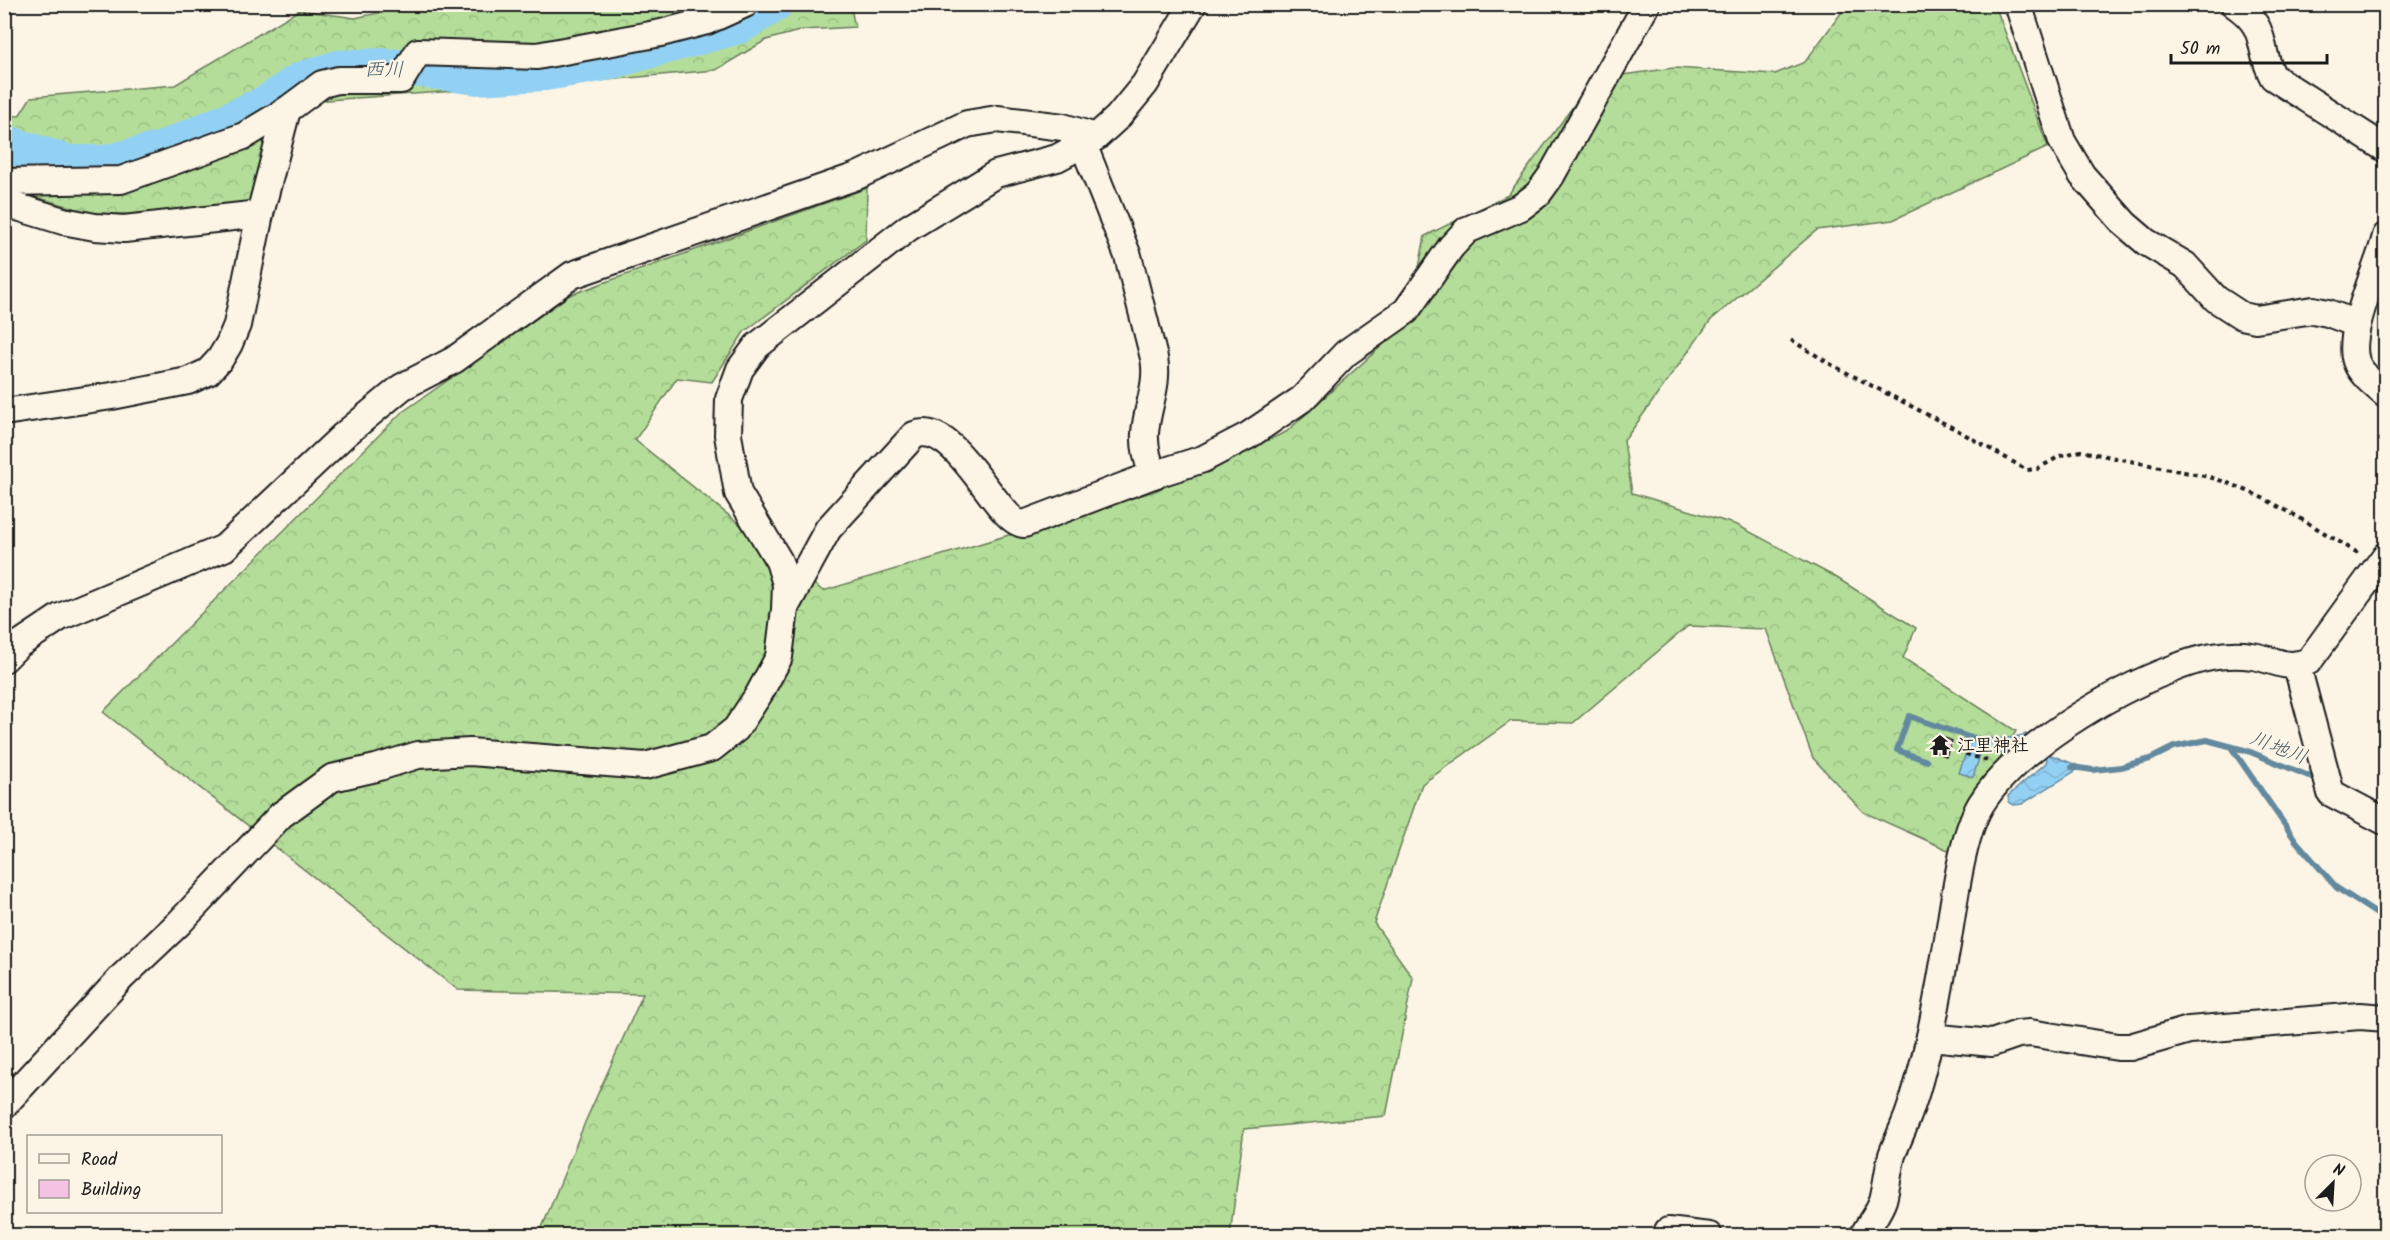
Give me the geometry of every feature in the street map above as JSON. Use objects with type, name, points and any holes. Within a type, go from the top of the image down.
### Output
[{"type":"street","points":[[4,182],[121,180],[244,136],[287,110],[322,84],[338,80],[400,80],[418,52],[537,56],[661,33],[707,21],[745,4]]},
{"type":"street","points":[[4,1105],[115,985],[179,923],[281,815],[333,778],[418,755],[470,752],[645,766],[712,748],[736,729],[759,694],[779,657],[786,584],[779,561],[738,493],[728,435],[729,399],[740,369],[757,346],[908,228],[996,174],[1057,158],[1090,140],[1118,117],[1146,84],[1193,4]]},
{"type":"street","points":[[785,609],[828,529],[914,435],[922,431],[939,436],[973,470],[1013,522],[1024,524],[1153,475],[1203,459],[1249,435],[1302,399],[1346,353],[1407,311],[1451,247],[1467,231],[1521,207],[1538,194],[1551,176],[1647,4]]},
{"type":"street","points":[[2018,4],[2062,141],[2082,175],[2125,224],[2146,242],[2185,265],[2216,299],[2242,316],[2256,319],[2313,310],[2357,324]]},
{"type":"street","points":[[2234,4],[2255,21],[2260,31],[2267,65],[2273,77],[2385,149]]},
{"type":"street","points":[[4,412],[177,383],[208,372],[220,359],[237,325],[260,214],[287,110]]},
{"type":"street","points":[[4,659],[18,645],[60,617],[224,548],[344,435],[402,387],[454,360],[572,275],[857,176],[967,124],[997,118],[1063,127],[1090,140],[1128,256],[1154,358],[1155,388],[1145,435],[1146,454],[1153,475]]},
{"type":"street","points":[[4,202],[63,221],[124,229],[260,214]]},
{"type":"street","points":[[2385,236],[2357,324],[2353,350],[2356,363],[2385,395]]},
{"type":"street","points":[[1863,1236],[1882,1201],[1892,1157],[1909,1112],[1930,1037],[1959,874],[1973,822],[1981,804],[2001,778],[2045,740],[2115,694],[2172,669],[2206,658],[2251,656],[2284,666],[2297,666],[2308,661],[2382,560]]},
{"type":"street","points":[[2297,666],[2331,793],[2385,822]]},
{"type":"street","points":[[1930,1037],[1992,1043],[2030,1032],[2130,1047],[2189,1030],[2360,1016],[2385,1018]]},
{"type":"street","points":[[1667,1236],[1668,1231],[1709,1236]]},
{"type":"path","points":[[1791,340],[1832,365],[1957,430],[2027,470],[2037,469],[2066,454],[2081,451],[2229,482],[2382,560]]},
{"type":"path","points":[[1957,751],[1980,759]]},
{"type":"green space","points":[[420,4],[850,4],[855,27],[803,30],[766,40],[716,70],[584,82],[284,103],[253,202],[151,215],[90,213],[5,188],[4,115],[19,116],[31,97],[175,85],[299,10],[355,18]]},
{"type":"green space","points":[[1847,5],[1995,5],[2048,147],[1893,220],[1817,230],[1711,320],[1624,441],[1632,493],[1737,525],[1837,578],[1916,628],[1903,658],[2016,731],[1948,850],[1863,812],[1813,758],[1766,629],[1688,626],[1573,723],[1511,721],[1422,784],[1374,923],[1413,978],[1386,1116],[1244,1129],[1230,1235],[539,1235],[586,1120],[643,994],[458,990],[103,712],[401,413],[570,295],[867,188],[866,240],[744,332],[712,382],[677,378],[635,440],[823,591],[1155,491],[1286,432],[1409,321],[1425,236],[1508,195],[1593,79],[1674,68],[1775,74],[1805,62]]},
{"type":"water","points":[[2026,734],[2031,740],[2007,754],[1981,752],[1973,777],[1959,773],[1972,735],[1999,739]]},
{"type":"water","points":[[2046,753],[2080,768],[2022,804],[2014,805],[2009,802],[2008,796],[2046,763],[2047,759],[2044,756]]},
{"type":"building","name":"江里神社","points":[[1937,735],[1952,741],[1946,756],[1931,750]]},
{"type":"waterway","name":"西川","points":[[4,143],[69,164],[104,164],[163,150],[267,104],[300,81],[338,69],[380,67],[423,69],[477,76],[545,72],[601,63],[739,25],[774,4]]},
{"type":"waterway","points":[[1927,761],[1897,750],[1909,716],[1977,740]]},
{"type":"waterway","name":"川地川","points":[[2072,767],[2093,770],[2121,767],[2150,759],[2174,747],[2207,740],[2248,751],[2316,779]]},
{"type":"waterway","points":[[2231,747],[2296,841],[2337,888],[2386,920]]},
{"type":"place","name":"江里神社","points":[[1940,745]]}]
